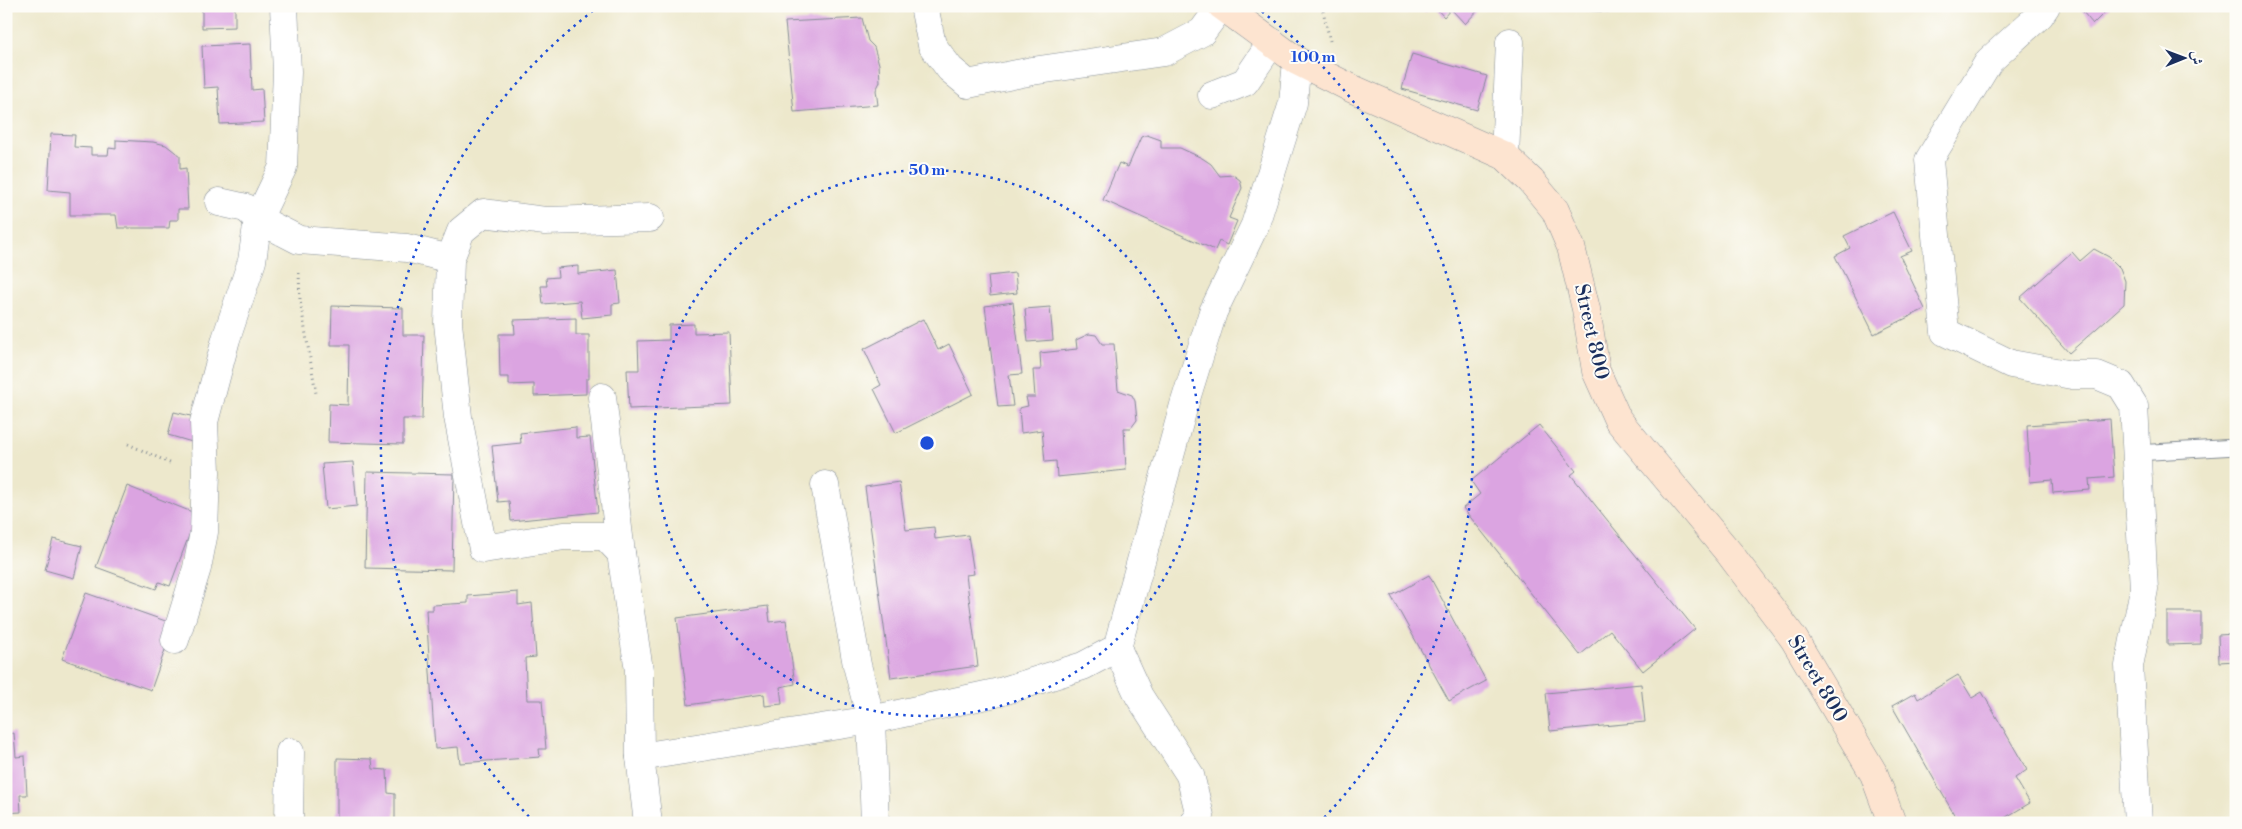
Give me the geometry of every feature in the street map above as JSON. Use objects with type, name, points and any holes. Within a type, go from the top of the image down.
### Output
[{"type":"main road","name":"Street 800","points":[[1221,6],[1297,61],[1353,89],[1505,156],[1531,181],[1556,210],[1571,248],[1586,309],[1596,371],[1618,420],[1730,554],[1794,639],[1874,774],[1892,823]]},
{"type":"street","points":[[175,640],[196,568],[204,532],[206,472],[204,422],[226,339],[252,261],[258,219],[283,167],[287,72],[284,6]]},
{"type":"street","points":[[924,6],[932,45],[950,69],[968,84],[1032,71],[1164,52],[1202,32],[1221,6]]},
{"type":"street","points":[[2046,6],[2040,15],[1989,61],[1929,160],[1945,332],[2011,364],[2072,376],[2097,375],[2121,385],[2134,406],[2144,588],[2128,666],[2138,823]]},
{"type":"street","points":[[1212,95],[1245,82],[1272,42]]},
{"type":"street","points":[[1505,156],[1510,42]]},
{"type":"street","points":[[1194,823],[1200,816],[1190,775],[1139,696],[1117,648],[1184,405],[1213,312],[1258,216],[1293,103],[1297,61]]},
{"type":"street","points":[[219,202],[246,208],[258,219],[299,240],[407,248],[450,259]]},
{"type":"street","points":[[622,553],[605,536],[564,536],[483,549],[458,417],[448,323],[450,259],[461,231],[483,213],[545,221],[650,218]]},
{"type":"street","points":[[602,397],[639,670],[640,757],[648,823]]},
{"type":"street","points":[[825,485],[857,665],[871,720],[875,823]]},
{"type":"street","points":[[640,757],[871,720],[1000,692],[1083,666],[1117,648]]},
{"type":"street","points":[[289,823],[290,752]]},
{"type":"lane","points":[[2136,453],[2236,447]]},
{"type":"path","points":[[299,240],[300,300],[316,394]]},
{"type":"path","points":[[128,444],[182,468],[206,472]]},
{"type":"building","points":[[202,6],[235,6],[235,27],[202,28]]},
{"type":"building","points":[[1420,6],[1432,6],[1425,12]]},
{"type":"building","points":[[1434,6],[1482,6],[1465,24],[1451,9],[1444,17]]},
{"type":"building","points":[[1532,6],[1609,6],[1609,12]]},
{"type":"building","points":[[2078,6],[2111,6],[2093,24]]},
{"type":"building","points":[[862,18],[868,41],[874,47],[879,64],[880,82],[876,90],[878,105],[794,112],[785,22]]},
{"type":"building","points":[[250,44],[252,90],[262,89],[264,122],[220,124],[218,87],[204,88],[202,46]]},
{"type":"building","points":[[1412,54],[1487,76],[1477,110],[1402,89]]},
{"type":"building","points":[[51,134],[75,135],[74,147],[91,148],[91,155],[108,155],[109,148],[116,149],[116,140],[153,142],[166,145],[180,156],[180,169],[186,168],[188,209],[178,209],[178,220],[170,220],[169,228],[118,228],[116,215],[70,215],[70,192],[48,190]]},
{"type":"building","points":[[1147,135],[1161,140],[1161,148],[1180,148],[1211,164],[1220,176],[1233,175],[1240,180],[1242,188],[1229,218],[1237,221],[1227,245],[1219,241],[1215,250],[1103,200],[1119,163],[1128,167],[1141,137]]},
{"type":"building","points":[[1893,212],[1912,251],[1900,256],[1925,309],[1874,334],[1835,256],[1850,248],[1844,236]]},
{"type":"building","points":[[2094,249],[2109,257],[2120,268],[2125,281],[2124,304],[2069,353],[2020,298],[2072,252],[2080,261]]},
{"type":"building","points":[[578,266],[578,274],[617,270],[620,303],[612,304],[612,315],[582,318],[580,301],[543,304],[541,286],[547,286],[546,278],[558,277],[557,268]]},
{"type":"building","points":[[1015,273],[1017,293],[990,296],[988,276]]},
{"type":"building","points":[[1013,302],[1022,374],[1009,375],[1013,406],[998,407],[985,306]]},
{"type":"building","points":[[332,306],[403,308],[403,335],[424,335],[422,419],[403,419],[403,444],[328,442],[329,404],[348,405],[349,345],[331,345]]},
{"type":"building","points":[[1050,307],[1053,340],[1028,342],[1025,309]]},
{"type":"building","points":[[576,318],[576,335],[589,335],[589,379],[586,379],[586,394],[534,396],[534,384],[509,385],[509,377],[500,377],[499,334],[515,334],[514,320]]},
{"type":"building","points":[[923,319],[938,350],[949,344],[973,394],[896,433],[874,389],[881,385],[864,349]]},
{"type":"building","points":[[694,324],[694,333],[729,332],[732,405],[629,409],[627,370],[639,370],[638,341],[669,340],[669,325]]},
{"type":"building","points":[[1089,334],[1096,335],[1102,344],[1114,344],[1118,390],[1132,395],[1135,401],[1137,420],[1131,428],[1124,428],[1126,470],[1057,477],[1056,461],[1045,462],[1042,430],[1021,433],[1019,408],[1028,406],[1026,397],[1035,397],[1033,370],[1041,370],[1040,353],[1077,349],[1076,340]]},
{"type":"building","points":[[174,412],[199,418],[192,442],[168,435]]},
{"type":"building","points":[[2110,419],[2114,477],[2089,479],[2090,490],[2053,493],[2052,480],[2030,482],[2027,425]]},
{"type":"building","points":[[1539,425],[1576,471],[1571,475],[1695,629],[1643,671],[1610,630],[1580,655],[1463,508],[1480,494],[1471,481]]},
{"type":"building","points":[[576,427],[576,438],[590,437],[598,512],[511,521],[509,501],[498,502],[492,446],[521,443],[520,433]]},
{"type":"building","points":[[353,462],[357,506],[326,509],[322,464]]},
{"type":"building","points":[[367,472],[454,474],[452,570],[365,568]]},
{"type":"building","points":[[899,482],[906,530],[934,527],[935,539],[968,535],[974,574],[966,575],[978,666],[891,678],[865,487]]},
{"type":"building","points":[[127,486],[197,514],[170,586],[159,582],[156,589],[96,567]]},
{"type":"building","points":[[53,539],[82,546],[74,578],[45,570]]},
{"type":"building","points":[[1429,575],[1486,681],[1449,701],[1391,596]]},
{"type":"building","points":[[518,592],[518,605],[532,603],[536,657],[525,658],[527,700],[542,700],[546,749],[539,749],[540,757],[460,763],[458,747],[435,749],[426,610],[433,610],[433,605],[468,603],[468,596]]},
{"type":"building","points":[[86,593],[174,624],[151,690],[62,659]]},
{"type":"building","points":[[768,606],[770,622],[786,620],[795,684],[780,687],[782,704],[765,706],[764,694],[688,705],[677,618]]},
{"type":"building","points":[[2167,612],[2201,612],[2201,644],[2167,645]]},
{"type":"building","points":[[2236,634],[2236,661],[2219,662],[2218,635]]},
{"type":"building","points":[[1958,675],[1972,698],[1982,692],[2027,770],[2015,778],[2030,803],[1996,823],[1959,823],[1892,706],[1915,693],[1918,699]]},
{"type":"building","points":[[1641,684],[1645,722],[1550,731],[1546,693]]},
{"type":"building","points":[[14,733],[16,757],[25,756],[27,795],[20,795],[21,812],[6,813],[6,734]]},
{"type":"building","points":[[337,758],[372,759],[373,769],[387,770],[388,793],[395,794],[395,823],[337,823]]}]
